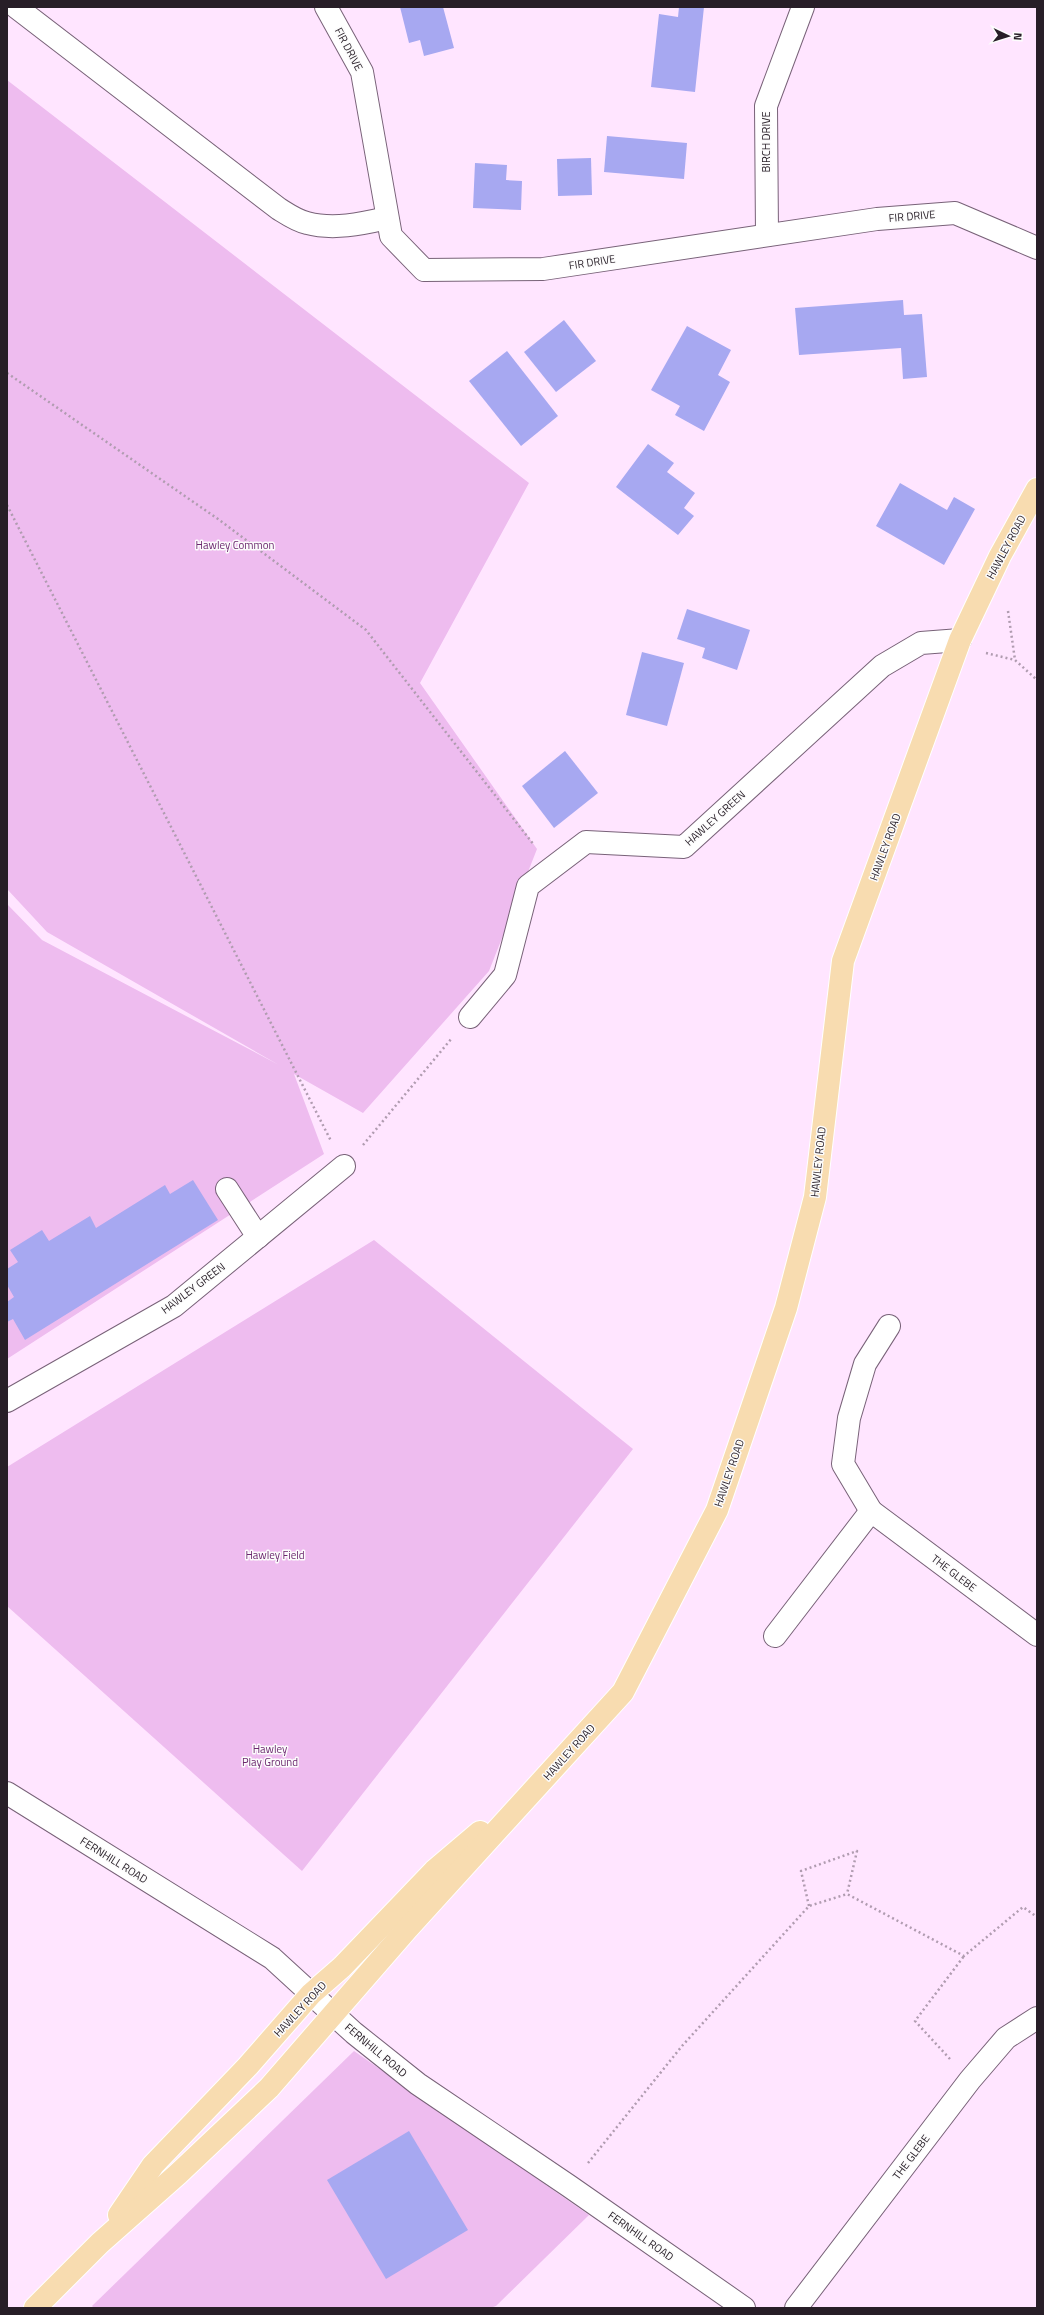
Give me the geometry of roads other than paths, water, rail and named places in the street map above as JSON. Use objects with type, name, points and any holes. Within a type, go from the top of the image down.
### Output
[{"type":"main road","name":"HAWLEY ROAD","points":[[35,2308],[100,2243],[178,2174],[269,2088],[335,2014],[408,1928],[624,1692],[717,1510],[786,1308],[816,1197],[843,961],[960,640],[1000,556],[1037,489]]},
{"type":"main road","name":"HAWLEY ROAD","points":[[100,2243],[153,2165],[248,2066],[311,1994],[342,1967],[434,1871],[495,1820],[525,1800]]},
{"type":"street","points":[[16,7],[279,210],[306,223],[333,226],[357,225],[387,218]]},
{"type":"street","name":"FIR DRIVE","points":[[326,7],[362,72],[391,236],[424,270],[543,269],[877,219],[955,213],[1037,248]]},
{"type":"street","name":"BIRCH DRIVE","points":[[767,235],[766,106],[803,7]]},
{"type":"street","name":"HAWLEY GREEN","points":[[470,1017],[505,975],[528,886],[586,842],[684,847],[882,666],[921,643],[960,640]]},
{"type":"street","name":"HAWLEY GREEN","points":[[7,1402],[174,1306],[344,1166]]},
{"type":"street","points":[[227,1189],[258,1237]]},
{"type":"street","name":"THE GLEBE","points":[[889,1326],[865,1364],[849,1418],[843,1464],[871,1511],[1037,1635]]},
{"type":"street","points":[[775,1636],[871,1511]]},
{"type":"street","name":"FERNHILL ROAD","points":[[7,1793],[272,1958],[311,1994],[418,2084],[569,2186],[744,2308]]},
{"type":"street","name":"THE GLEBE","points":[[796,2308],[970,2080],[1006,2038],[1037,2018]]},
{"type":"park label","name":"Hawley Common","points":[[235,545]]},
{"type":"park label","name":"Hawley Field","points":[[275,1555]]},
{"type":"park label","name":"Hawley Play Ground","points":[[270,1755]]}]
